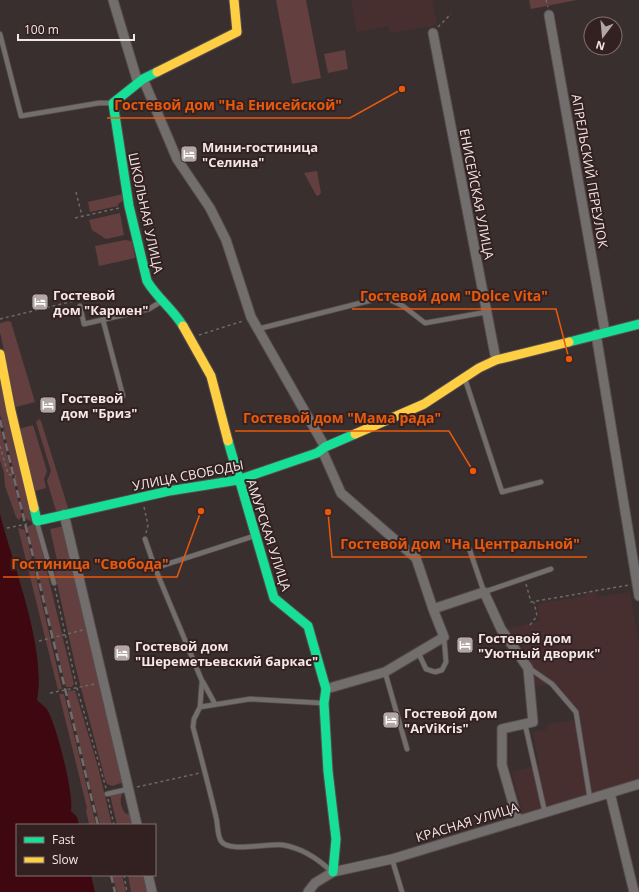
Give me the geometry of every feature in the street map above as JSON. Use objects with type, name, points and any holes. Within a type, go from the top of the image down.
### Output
[{"type":"street","points":[[113,0],[140,81],[177,159],[210,208],[226,240],[252,319],[324,448],[341,493],[416,558],[444,637],[385,672],[326,689]]},
{"type":"street","points":[[113,103],[140,81],[237,32],[234,0]]},
{"type":"street","name":"АПРЕЛЬСКИЙ ПЕРЕУЛОК","points":[[549,15],[600,333],[639,596]]},
{"type":"street","name":"ЕНИСЕЙСКАЯ УЛИЦА","points":[[433,33],[496,360]]},
{"type":"street","name":"ШКОЛЬНАЯ УЛИЦА","points":[[113,103],[129,206],[144,275],[152,291],[163,300]]},
{"type":"street","name":"АМУРСКАЯ УЛИЦА","points":[[163,300],[176,314],[211,376],[238,480],[274,598],[308,626],[326,689],[324,703],[328,779],[336,839],[333,872]]},
{"type":"street","name":"УЛИЦА СВОБОДЫ","points":[[37,521],[169,491],[238,480],[324,448],[424,404],[465,377],[496,360],[639,324]]},
{"type":"street","points":[[0,354],[11,411],[37,521]]},
{"type":"street","points":[[64,514],[137,824]]},
{"type":"street","points":[[433,609],[484,592],[501,629],[528,668],[533,722],[502,729],[502,765],[518,821]]},
{"type":"street","name":"КРАСНАЯ УЛИЦА","points":[[308,892],[315,883],[333,872],[392,859],[639,784]]},
{"type":"street","points":[[610,793],[634,892]]},
{"type":"street","points":[[148,876],[152,892]]},
{"type":"lane","points":[[0,34],[21,116],[99,103],[113,103]]},
{"type":"lane","points":[[258,329],[384,298],[403,306],[425,323],[487,312]]},
{"type":"lane","points":[[80,306],[84,324],[150,309],[163,300]]},
{"type":"lane","points":[[103,320],[123,396]]},
{"type":"lane","points":[[465,377],[502,492],[541,482]]},
{"type":"lane","points":[[37,521],[54,583]]},
{"type":"lane","points":[[155,568],[254,536]]},
{"type":"lane","points":[[145,539],[155,568],[202,681],[215,704]]},
{"type":"lane","points":[[469,548],[484,592],[551,569]]},
{"type":"lane","points":[[418,652],[426,669],[436,672],[442,670],[446,662],[444,637]]},
{"type":"lane","points":[[528,668],[552,684],[576,712],[590,799]]},
{"type":"lane","points":[[385,672],[407,749]]},
{"type":"lane","points":[[202,681],[200,707],[194,719],[193,727],[220,839],[223,844],[236,847],[289,846],[318,859],[333,872]]},
{"type":"lane","points":[[200,707],[250,699],[324,703]]},
{"type":"lane","points":[[525,724],[545,813]]},
{"type":"lane","points":[[107,794],[129,789]]},
{"type":"lane","points":[[392,859],[402,892]]},
{"type":"path","points":[[433,33],[451,14]]},
{"type":"path","points":[[76,192],[82,216]]},
{"type":"path","points":[[75,218],[129,206]]},
{"type":"path","points":[[0,319],[78,300]]},
{"type":"path","points":[[190,338],[252,319]]},
{"type":"path","points":[[0,446],[8,474],[27,479]]},
{"type":"path","points":[[145,539],[148,525],[146,517]]},
{"type":"path","points":[[7,528],[37,521]]},
{"type":"path","points":[[524,578],[531,602],[534,602],[537,616],[530,625]]},
{"type":"path","points":[[54,583],[76,688],[107,794],[114,824]]},
{"type":"path","points":[[534,602],[637,584]]},
{"type":"path","points":[[39,641],[91,628]]},
{"type":"path","points":[[50,693],[104,682]]},
{"type":"path","points":[[129,789],[204,772]]},
{"type":"path","points":[[124,876],[127,892]]},
{"type":"shaded area","points":[[276,0],[306,0],[321,78],[292,84]]},
{"type":"shaded area","points":[[351,0],[432,0],[437,25],[390,33],[388,26],[357,32]]},
{"type":"shaded area","points":[[529,0],[577,0],[531,9]]},
{"type":"shaded area","points":[[345,50],[348,69],[328,73],[324,54]]},
{"type":"shaded area","points":[[317,171],[321,193],[318,196],[304,173]]},
{"type":"shaded area","points":[[123,194],[124,200],[118,204],[118,206],[90,212],[88,202]]},
{"type":"shaded area","points":[[120,213],[124,235],[106,239],[92,230],[89,220]]},
{"type":"shaded area","points":[[125,240],[132,241],[135,258],[99,266],[95,246]]},
{"type":"shaded area","points":[[8,321],[11,322],[35,402],[16,407],[0,332],[0,323]]},
{"type":"shaded area","points":[[0,379],[34,520],[30,521],[25,518],[0,414]]},
{"type":"shaded area","points":[[39,419],[41,421],[69,511],[57,514],[47,481],[51,471],[36,422]]},
{"type":"shaded area","points":[[33,425],[47,471],[44,479],[46,488],[32,492],[19,429]]},
{"type":"shaded area","points":[[0,427],[22,516],[19,520],[16,517],[5,486],[4,473],[0,460]]},
{"type":"shaded area","points":[[0,514],[33,633],[39,680],[37,700],[48,711],[52,719],[64,761],[70,790],[71,811],[77,817],[79,824],[16,824],[16,876],[91,876],[95,892],[0,892]]},
{"type":"shaded area","points":[[33,524],[36,526],[74,684],[72,687],[66,687],[27,527]]},
{"type":"shaded area","points":[[64,526],[124,782],[112,786],[107,784],[105,779],[76,669],[53,565],[57,560],[50,529]]},
{"type":"shaded area","points":[[18,528],[25,530],[62,689],[58,690]]},
{"type":"shaded area","points":[[596,591],[597,597],[630,592],[639,645],[639,779],[523,814],[512,772],[539,765],[533,732],[547,730],[548,724],[576,720],[576,715],[549,685],[535,686],[521,640],[516,641],[514,633],[510,634],[509,629],[540,621],[537,604],[586,596],[586,593]]},
{"type":"shaded area","points":[[75,690],[98,767],[112,824],[100,824],[67,694],[68,691]]},
{"type":"shaded area","points":[[59,694],[64,694],[96,824],[89,824],[86,811],[87,808]]},
{"type":"shaded area","points":[[123,792],[121,798],[122,809],[126,814],[132,813],[134,824],[117,824],[110,795]]},
{"type":"shaded area","points":[[112,876],[122,876],[126,892],[117,892]]},
{"type":"shaded area","points":[[128,876],[146,876],[149,892],[131,892]]},
{"type":"railway","points":[[0,420],[98,824]]},
{"type":"railway","points":[[111,876],[115,892]]},
{"type":"traffic: fast","points":[[157,72],[143,79],[113,103],[129,206],[147,281],[155,293],[175,314],[183,326]]},
{"type":"traffic: fast","points":[[569,342],[639,324]]},
{"type":"traffic: fast","points":[[34,508],[37,521],[169,491],[238,480],[317,453],[325,447],[355,434]]},
{"type":"traffic: fast","points":[[228,441],[274,598],[308,626],[326,689],[324,703],[328,771],[336,839],[333,872]]},
{"type":"traffic: slow","points":[[157,72],[237,32],[234,0]]},
{"type":"traffic: slow","points":[[183,326],[211,376],[228,441]]},
{"type":"traffic: slow","points":[[355,434],[424,404],[479,368],[496,360],[569,342]]},
{"type":"traffic: slow","points":[[0,354],[11,411],[34,508]]},
{"type":"place","name":"Гостевой дом \"На Енисейской\"","points":[[402,89]]},
{"type":"place","name":"Мини-гостиница \"Селина\"","points":[[189,154]]},
{"type":"place","name":"Гостевой дом \"Кармен\"","points":[[40,302]]},
{"type":"place","name":"Гостевой дом \"Dolce Vita\"","points":[[569,359]]},
{"type":"place","name":"Гостевой дом \"Бриз\"","points":[[48,405]]},
{"type":"place","name":"Гостевой дом \"Мама рада\"","points":[[473,471]]},
{"type":"place","name":"Гостиница \"Свобода\"","points":[[201,511]]},
{"type":"place","name":"Гостевой дом \"На Центральной\"","points":[[328,512]]},
{"type":"place","name":"Гостевой дом \"Уютный дворик\"","points":[[465,645]]},
{"type":"place","name":"Гостевой дом \"Шереметьевский баркас\"","points":[[122,653]]},
{"type":"place","name":"Гостевой дом \"ArViKris\"","points":[[391,720]]}]
